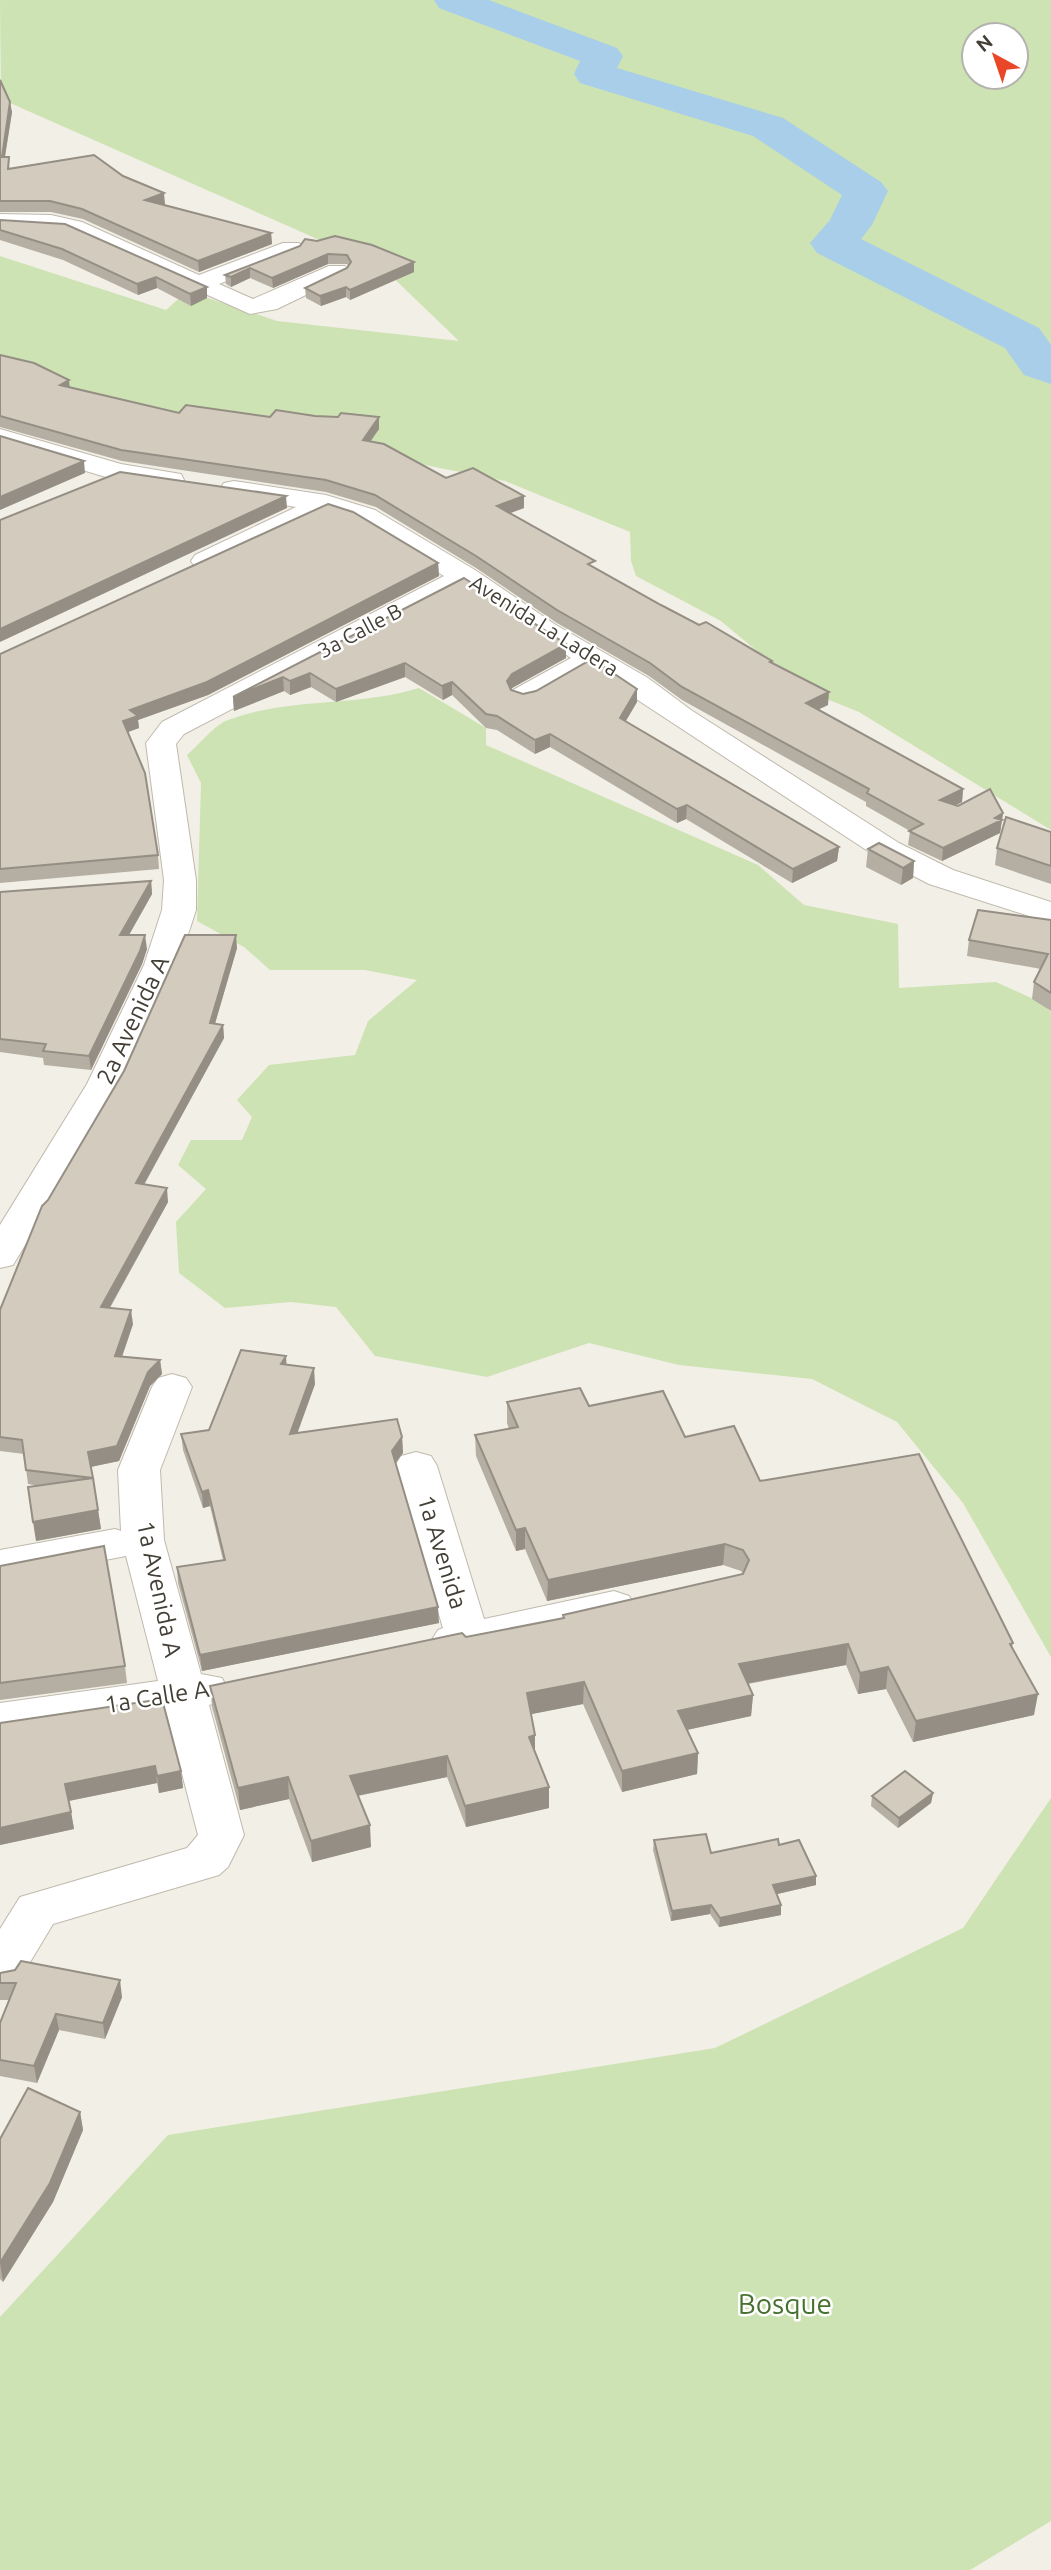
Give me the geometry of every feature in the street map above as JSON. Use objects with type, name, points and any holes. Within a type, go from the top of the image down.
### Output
[{"type":"street","points":[[0,221],[51,222],[74,227],[222,297],[258,308],[337,271]]},
{"type":"street","points":[[197,284],[291,248]]},
{"type":"street","name":"Avenida La Ladera","points":[[0,437],[118,472],[326,503],[365,516],[465,576],[888,850],[942,877],[1051,913]]},
{"type":"street","points":[[83,487],[118,472]]},
{"type":"street","points":[[180,573],[326,503]]},
{"type":"street","name":"3a Calle B","points":[[161,759],[161,743],[173,728],[465,576]]},
{"type":"street","points":[[524,696],[592,658]]},
{"type":"street","name":"2a Avenida A","points":[[0,1256],[105,1084],[161,965],[179,910],[166,881],[171,803],[161,759]]},
{"type":"street","name":"1a Avenida A","points":[[0,1970],[37,1910],[202,1862],[212,1854],[221,1835],[143,1539],[139,1470],[172,1387]]},
{"type":"street","name":"1a Avenida","points":[[416,1466],[468,1638]]},
{"type":"street","points":[[0,1565],[115,1544]]},
{"type":"street","points":[[414,1648],[657,1598]]},
{"type":"street","name":"1a Calle A","points":[[0,1720],[183,1694],[250,1681]]},
{"type":"green space","points":[[0,0],[1051,0],[1051,830],[859,712],[802,689],[721,621],[636,576],[631,561],[630,532],[505,481],[0,380],[0,256],[166,310],[187,291],[277,321],[459,341],[383,268],[1,99]]},
{"type":"green space","points":[[419,688],[486,728],[486,745],[758,865],[804,905],[898,924],[899,988],[996,982],[1038,1001],[1051,1012],[1051,1657],[963,1503],[897,1422],[812,1379],[679,1365],[589,1343],[487,1377],[375,1356],[336,1307],[291,1302],[225,1308],[179,1273],[176,1222],[206,1189],[178,1165],[191,1140],[242,1140],[252,1117],[237,1100],[269,1065],[355,1055],[368,1021],[417,980],[365,970],[270,970],[244,947],[197,921],[201,783],[187,755],[223,723],[251,713],[372,698]]},
{"type":"green space","name":"Bosque","points":[[1051,1798],[1051,2521],[970,2570],[0,2570],[0,2317],[168,2135],[715,2048],[963,1928]]},
{"type":"building","points":[[0,80],[10,102],[2,157],[9,157],[8,169],[94,155],[123,176],[164,193],[145,200],[271,233],[198,261],[82,209],[50,201],[0,201]]},
{"type":"building","points":[[0,220],[65,224],[207,287],[190,294],[156,277],[137,284],[62,249],[0,230]]},
{"type":"building","points":[[335,236],[372,245],[414,262],[350,290],[346,287],[320,296],[305,288],[347,268],[351,262],[347,255],[328,254],[272,278],[250,268],[231,277],[225,275],[300,246],[305,239],[317,241]]},
{"type":"building","points":[[0,355],[34,363],[69,380],[60,385],[179,413],[186,405],[270,417],[276,410],[315,416],[338,417],[341,413],[379,417],[363,440],[384,444],[446,478],[473,468],[524,496],[497,506],[595,561],[588,564],[661,605],[699,625],[706,622],[772,661],[770,662],[829,692],[806,703],[963,789],[940,800],[958,806],[990,789],[1003,813],[995,818],[1002,820],[943,848],[909,831],[923,824],[867,793],[869,789],[682,687],[650,663],[557,610],[476,556],[375,495],[326,480],[121,450],[0,416]]},
{"type":"building","points":[[0,436],[84,461],[0,497]]},
{"type":"building","points":[[120,472],[286,496],[0,629],[0,520]]},
{"type":"building","points":[[328,504],[353,512],[438,563],[207,682],[130,710],[138,716],[123,721],[145,773],[158,855],[0,869],[0,654]]},
{"type":"building","points":[[464,578],[566,644],[512,674],[507,681],[511,690],[523,694],[536,691],[592,659],[637,689],[620,718],[839,847],[793,869],[687,805],[677,809],[550,734],[535,740],[497,716],[486,714],[452,682],[442,686],[405,663],[336,689],[310,673],[290,681],[283,677],[233,697]]},
{"type":"building","points":[[1006,817],[1051,832],[1051,866],[997,848]]},
{"type":"building","points":[[879,843],[914,861],[903,868],[868,849]]},
{"type":"building","points":[[151,881],[120,935],[145,935],[140,951],[89,1056],[43,1051],[46,1044],[0,1039],[0,892]]},
{"type":"building","points":[[978,910],[1051,920],[1051,993],[1034,982],[1048,954],[969,940]]},
{"type":"building","points":[[185,935],[236,935],[210,1023],[223,1025],[136,1183],[167,1188],[101,1307],[131,1310],[115,1356],[160,1360],[148,1372],[117,1446],[88,1452],[93,1478],[26,1470],[22,1440],[0,1437],[0,1310],[42,1206],[124,1071]]},
{"type":"building","points":[[241,1350],[286,1356],[281,1364],[314,1368],[290,1434],[397,1419],[402,1437],[392,1451],[438,1607],[200,1655],[177,1567],[225,1560],[208,1490],[202,1492],[181,1434],[209,1430]]},
{"type":"building","points":[[580,1388],[589,1406],[663,1391],[685,1437],[734,1426],[760,1481],[919,1454],[1013,1643],[1010,1644],[1038,1694],[916,1721],[888,1667],[860,1673],[848,1644],[739,1664],[753,1695],[678,1711],[698,1753],[622,1771],[584,1682],[527,1693],[535,1735],[529,1737],[549,1787],[465,1806],[447,1756],[350,1776],[370,1825],[311,1841],[288,1777],[238,1788],[210,1686],[462,1633],[466,1637],[564,1618],[563,1615],[743,1574],[749,1560],[743,1550],[725,1544],[548,1580],[525,1528],[516,1530],[475,1435],[518,1427],[507,1402]]},
{"type":"building","points":[[93,1478],[98,1510],[33,1522],[28,1487]]},
{"type":"building","points":[[104,1546],[125,1666],[0,1683],[0,1566]]},
{"type":"building","points":[[162,1699],[181,1771],[157,1776],[155,1766],[65,1784],[71,1812],[0,1828],[0,1723]]},
{"type":"building","points":[[905,1771],[933,1793],[899,1818],[872,1796]]},
{"type":"building","points":[[706,1834],[711,1853],[778,1839],[779,1845],[799,1840],[816,1876],[773,1885],[781,1905],[720,1918],[711,1905],[672,1911],[654,1840]]},
{"type":"building","points":[[21,1961],[120,1980],[103,2023],[56,2014],[34,2066],[0,2060],[0,2023],[16,1983],[0,1983],[0,1973],[15,1970]]},
{"type":"building","points":[[28,2088],[80,2112],[50,2183],[0,2263],[0,2139]]},
{"type":"waterway","points":[[453,0],[603,56],[594,74],[768,127],[866,191],[850,225],[833,243],[1022,338],[1041,365],[1051,369]]}]
